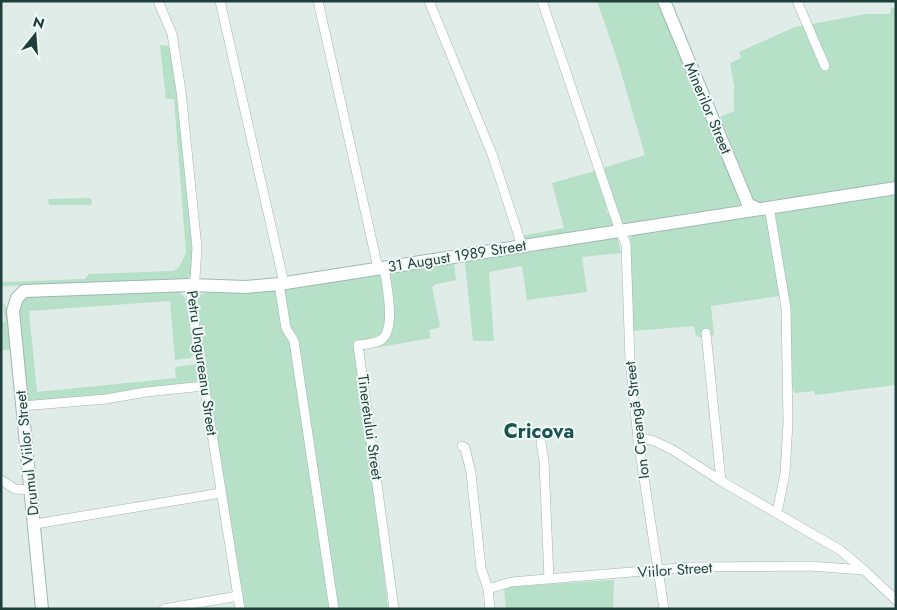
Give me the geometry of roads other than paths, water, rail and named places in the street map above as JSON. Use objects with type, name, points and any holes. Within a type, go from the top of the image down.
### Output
[{"type":"street","name":"Petru Ungureanu Street","points":[[158,1],[172,34],[181,90],[198,248],[195,279],[190,285],[192,309],[240,609]]},
{"type":"street","points":[[220,1],[281,283],[286,328],[294,341],[334,609]]},
{"type":"street","points":[[318,1],[381,267]]},
{"type":"street","points":[[429,1],[484,132],[522,246]]},
{"type":"street","name":"Ion Creangă Street","points":[[542,1],[626,244],[630,361],[638,439],[664,609]]},
{"type":"street","name":"Minerilor Street","points":[[664,1],[748,204],[764,208]]},
{"type":"street","points":[[797,1],[825,66]]},
{"type":"street","name":"31 August 1989 Street","points":[[17,298],[22,292],[28,291],[190,285],[229,287],[281,283],[896,188]]},
{"type":"street","points":[[764,208],[786,308],[788,423],[785,473],[777,513]]},
{"type":"street","name":"Tineretului Street","points":[[381,267],[390,314],[389,327],[386,335],[381,340],[371,344],[358,345],[394,609]]},
{"type":"street","name":"Drumul Viilor Street","points":[[17,298],[13,311],[42,609]]},
{"type":"street","points":[[706,333],[721,481]]},
{"type":"street","points":[[22,406],[106,399],[146,392],[204,386]]},
{"type":"street","points":[[638,439],[652,440],[673,450],[721,481],[840,550],[896,600]]},
{"type":"street","points":[[541,443],[544,461],[549,579]]},
{"type":"street","points":[[462,446],[465,448],[471,473],[481,568],[488,589],[490,609]]},
{"type":"street","points":[[1,480],[15,489],[31,490]]},
{"type":"street","points":[[35,524],[222,493]]},
{"type":"street","name":"Viilor Street","points":[[488,589],[499,584],[511,582],[692,567],[809,566],[864,570]]},
{"type":"street","points":[[164,609],[238,596]]},
{"type":"district","name":"Cricova","points":[[539,431]]}]
